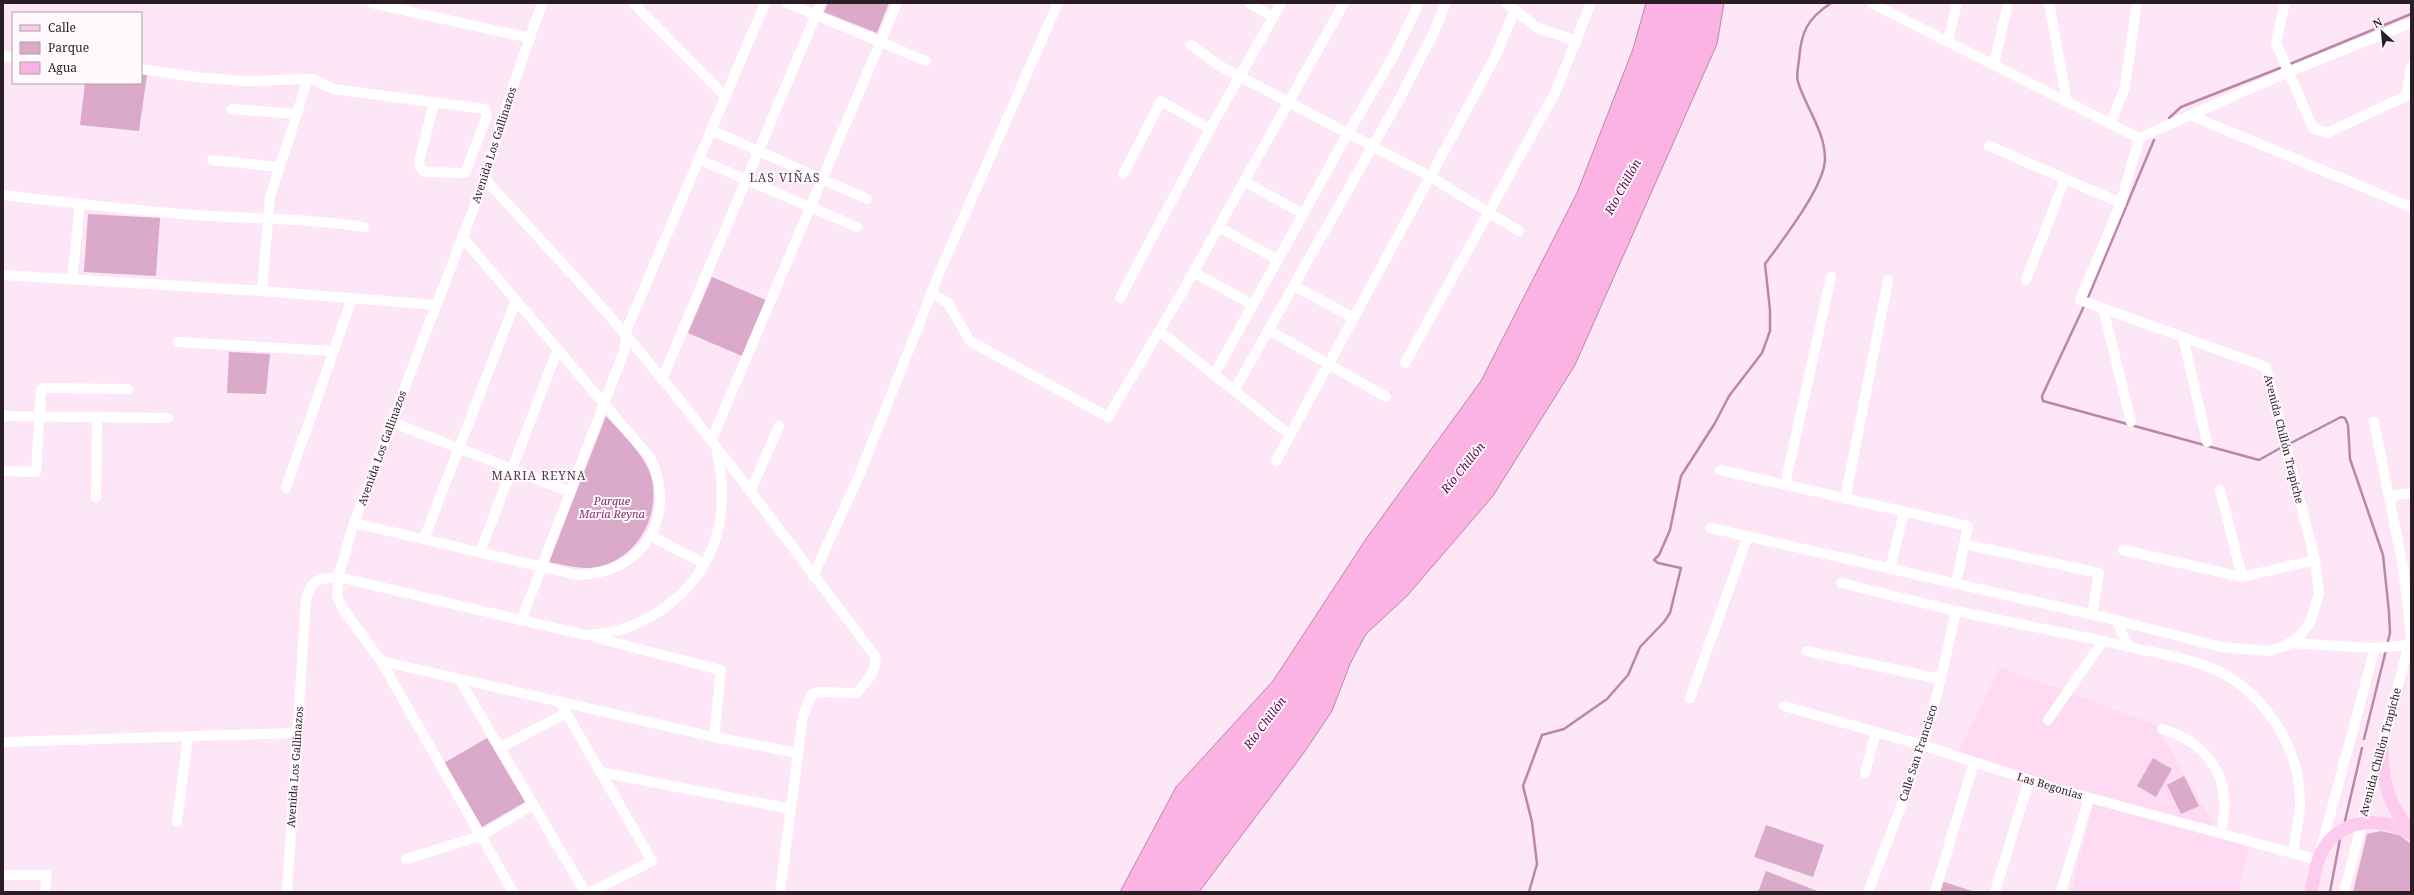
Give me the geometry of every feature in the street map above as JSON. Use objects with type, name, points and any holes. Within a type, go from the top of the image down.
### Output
[{"type":"main road","points":[[2382,749],[2383,774],[2389,800],[2394,811],[2411,833]]},
{"type":"main road","points":[[2311,892],[2318,860],[2327,844],[2339,832],[2361,823],[2389,823],[2411,833]]},
{"type":"street","points":[[372,3],[405,7],[530,38]]},
{"type":"street","name":"Avenida Los Gallinazos","points":[[287,892],[306,599],[310,585],[314,581],[338,577],[354,523],[434,305],[485,179],[509,98],[542,3]]},
{"type":"street","points":[[633,3],[725,96]]},
{"type":"street","points":[[521,621],[624,351],[627,329],[765,3]]},
{"type":"street","points":[[787,3],[926,61]]},
{"type":"street","points":[[662,379],[821,3]]},
{"type":"street","points":[[585,635],[607,634],[647,620],[679,597],[713,546],[722,504],[722,480],[714,445],[810,207],[897,3]]},
{"type":"street","points":[[813,576],[858,478],[932,293],[1058,3]]},
{"type":"street","points":[[1249,3],[1273,17]]},
{"type":"street","points":[[1120,298],[1239,75],[1281,3]]},
{"type":"street","points":[[932,293],[948,303],[970,341],[1108,417],[1219,227],[1344,3]]},
{"type":"street","points":[[1214,375],[1348,133],[1393,57],[1419,3]]},
{"type":"street","points":[[1234,391],[1373,146],[1434,32],[1446,3]]},
{"type":"street","points":[[1506,3],[1538,28],[1577,41]]},
{"type":"street","points":[[1405,363],[1556,91],[1591,3]]},
{"type":"street","points":[[1948,42],[1957,3]]},
{"type":"street","points":[[1994,65],[2008,3]]},
{"type":"street","points":[[2050,3],[2067,102]]},
{"type":"street","points":[[2110,124],[2125,87],[2137,3]]},
{"type":"street","points":[[2285,3],[2276,43],[2313,128],[2327,133],[2406,96],[2411,67]]},
{"type":"street","points":[[1873,4],[2139,138]]},
{"type":"street","points":[[1276,461],[1494,59],[1514,10]]},
{"type":"street","points":[[2139,138],[2288,72],[2411,23]]},
{"type":"street","points":[[1191,45],[1218,64],[1431,177],[1519,231]]},
{"type":"street","points":[[142,69],[195,77],[243,81],[313,79],[333,89],[485,109],[487,112],[483,132],[465,173],[424,172],[420,167],[419,161],[434,103]]},
{"type":"street","points":[[262,291],[267,218],[270,197],[308,79]]},
{"type":"street","points":[[1123,174],[1161,101],[1210,129]]},
{"type":"street","points":[[232,109],[296,114]]},
{"type":"street","points":[[2190,115],[2411,207]]},
{"type":"street","points":[[710,130],[867,199]]},
{"type":"street","points":[[2139,138],[2121,203],[2080,300],[2183,336],[2208,442]]},
{"type":"street","points":[[1989,146],[2121,203]]},
{"type":"street","points":[[698,159],[857,227]]},
{"type":"street","points":[[212,160],[279,167]]},
{"type":"street","points":[[485,179],[626,335],[662,379],[751,490],[877,661],[857,693],[819,692],[812,694],[803,715],[780,892]]},
{"type":"street","points":[[2026,280],[2065,179]]},
{"type":"street","points":[[1244,181],[1303,214]]},
{"type":"street","points":[[3,195],[80,204],[212,216],[324,221],[364,227]]},
{"type":"street","points":[[72,280],[80,204]]},
{"type":"street","points":[[1219,227],[1278,260]]},
{"type":"street","points":[[354,523],[577,575],[594,575],[612,569],[629,560],[651,536],[661,503],[658,473],[643,447],[462,237]]},
{"type":"street","points":[[1193,272],[1253,304]]},
{"type":"street","points":[[3,275],[262,291],[434,305]]},
{"type":"street","points":[[1786,485],[1831,277]]},
{"type":"street","points":[[1845,499],[1888,281]]},
{"type":"street","points":[[1294,286],[1354,318]]},
{"type":"street","points":[[286,488],[352,298]]},
{"type":"street","points":[[424,539],[516,300]]},
{"type":"street","points":[[2104,308],[2131,422]]},
{"type":"street","points":[[1268,330],[1386,397]]},
{"type":"street","points":[[1159,331],[1290,435]]},
{"type":"street","name":"Avenida Chillón Trapiche","points":[[2183,336],[2266,367],[2315,560],[2319,594],[2316,608],[2310,623],[2290,643]]},
{"type":"street","points":[[178,342],[333,351]]},
{"type":"street","points":[[480,552],[558,349]]},
{"type":"street","points":[[3,471],[36,472],[41,390],[44,388],[128,389]]},
{"type":"street","points":[[3,416],[168,418]]},
{"type":"street","points":[[96,497],[97,418]]},
{"type":"street","points":[[392,422],[570,492]]},
{"type":"street","name":"Avenida Chillón Trapiche","points":[[2344,892],[2409,646],[2411,625],[2407,567],[2390,501],[2374,422]]},
{"type":"street","points":[[751,490],[779,426]]},
{"type":"street","points":[[1720,470],[1968,526],[1956,584]]},
{"type":"street","points":[[2220,490],[2242,577]]},
{"type":"street","points":[[2390,501],[2396,495],[2411,493]]},
{"type":"street","points":[[1890,569],[1904,512]]},
{"type":"street","points":[[1710,528],[2092,614],[2221,648],[2268,651],[2290,643],[2375,648],[2409,646]]},
{"type":"street","points":[[651,536],[703,563]]},
{"type":"street","points":[[1690,698],[1748,536]]},
{"type":"street","points":[[1964,544],[2099,573],[2092,614]]},
{"type":"street","points":[[2123,550],[2242,577],[2315,560]]},
{"type":"street","points":[[513,892],[381,661],[343,609],[337,596],[338,577],[585,635],[721,670],[714,738]]},
{"type":"street","points":[[1841,583],[1956,611],[2103,641],[2209,667],[2248,691],[2271,714],[2297,770],[2300,799],[2293,853]]},
{"type":"street","name":"Calle San Francisco","points":[[1868,892],[1898,815],[1922,745],[1941,679],[1956,611]]},
{"type":"street","points":[[2116,620],[2129,647]]},
{"type":"street","points":[[2048,720],[2103,641]]},
{"type":"street","points":[[2318,860],[2375,648]]},
{"type":"street","points":[[1807,651],[1941,679]]},
{"type":"street","points":[[381,661],[714,738],[798,754]]},
{"type":"street","points":[[459,679],[586,892]]},
{"type":"street","points":[[560,702],[652,861],[591,892]]},
{"type":"street","name":"Las Begonias","points":[[1784,706],[1922,745],[2089,798],[2318,860]]},
{"type":"street","points":[[500,748],[566,713]]},
{"type":"street","points":[[2162,729],[2174,732],[2192,742],[2203,751],[2215,768],[2224,796],[2221,833]]},
{"type":"street","points":[[1865,773],[1876,732]]},
{"type":"street","points":[[3,742],[297,733]]},
{"type":"street","points":[[177,822],[188,736]]},
{"type":"street","points":[[1935,892],[1974,762]]},
{"type":"street","points":[[600,772],[791,809]]},
{"type":"street","points":[[1994,892],[2029,780]]},
{"type":"street","points":[[2061,892],[2089,798]]},
{"type":"street","points":[[406,859],[481,836],[534,804]]},
{"type":"street","points":[[3,875],[47,875],[45,892]]},
{"type":"shaded area","points":[[2000,667],[2156,725],[2215,827],[2249,848],[2238,892],[2071,892],[2093,804],[1954,760]]},
{"type":"green space","points":[[828,3],[889,3],[877,33],[824,12]]},
{"type":"green space","points":[[142,74],[147,75],[139,131],[80,125],[85,84],[142,84]]},
{"type":"green space","points":[[88,214],[160,218],[156,276],[84,272]]},
{"type":"green space","points":[[712,277],[766,300],[742,356],[688,333]]},
{"type":"green space","points":[[229,352],[270,354],[266,394],[227,393]]},
{"type":"green space","name":"Parque Maria Reyna","points":[[606,416],[638,451],[648,468],[651,476],[653,491],[653,505],[649,520],[635,545],[624,555],[611,563],[597,567],[585,568],[549,562]]},
{"type":"green space","points":[[487,738],[525,802],[482,827],[444,763]]},
{"type":"green space","points":[[2153,758],[2172,769],[2156,797],[2137,786]]},
{"type":"green space","points":[[2184,776],[2199,806],[2181,814],[2167,785]]},
{"type":"green space","points":[[1766,825],[1824,845],[1813,877],[1754,857]]},
{"type":"green space","points":[[2381,831],[2399,835],[2411,844],[2411,892],[2353,892],[2367,834]]},
{"type":"green space","points":[[1766,871],[1820,892],[1758,892]]},
{"type":"green space","points":[[1938,880],[1975,892],[1934,892]]},
{"type":"water","name":"Río Chillón","points":[[1646,3],[1724,3],[1717,44],[1575,365],[1493,496],[1407,596],[1366,634],[1350,664],[1332,711],[1303,754],[1199,892],[1120,892],[1176,787],[1273,681],[1366,539],[1481,381],[1577,193],[1633,49]]},
{"type":"waterway","points":[[1529,892],[1537,864],[1532,822],[1523,786],[1542,735],[1564,729],[1607,699],[1628,675],[1640,647],[1664,622],[1670,613],[1681,568],[1658,563],[1654,560],[1659,555],[1670,530],[1681,476],[1715,423],[1729,396],[1762,353],[1770,331],[1770,310],[1765,264],[1801,213],[1818,184],[1823,170],[1825,159],[1822,139],[1819,129],[1801,92],[1797,80],[1797,74],[1801,42],[1807,27],[1816,15],[1831,3]]},
{"type":"waterway","points":[[2290,64],[2411,14]]},
{"type":"waterway","points":[[2169,118],[2181,107],[2280,68]]},
{"type":"waterway","points":[[2087,300],[2154,140]]},
{"type":"waterway","points":[[2085,304],[2042,396],[2043,401],[2259,460],[2284,446]]},
{"type":"waterway","points":[[2289,444],[2341,417],[2345,418],[2348,425],[2350,459],[2383,555],[2390,633],[2387,645]]},
{"type":"waterway","points":[[2364,739],[2386,650]]},
{"type":"waterway","points":[[2345,821],[2362,748]]},
{"type":"waterway","points":[[2330,892],[2340,839]]},
{"type":"district","name":"LAS VIÑAS","points":[[785,178]]},
{"type":"district","name":"MARIA REYNA","points":[[539,476]]}]
